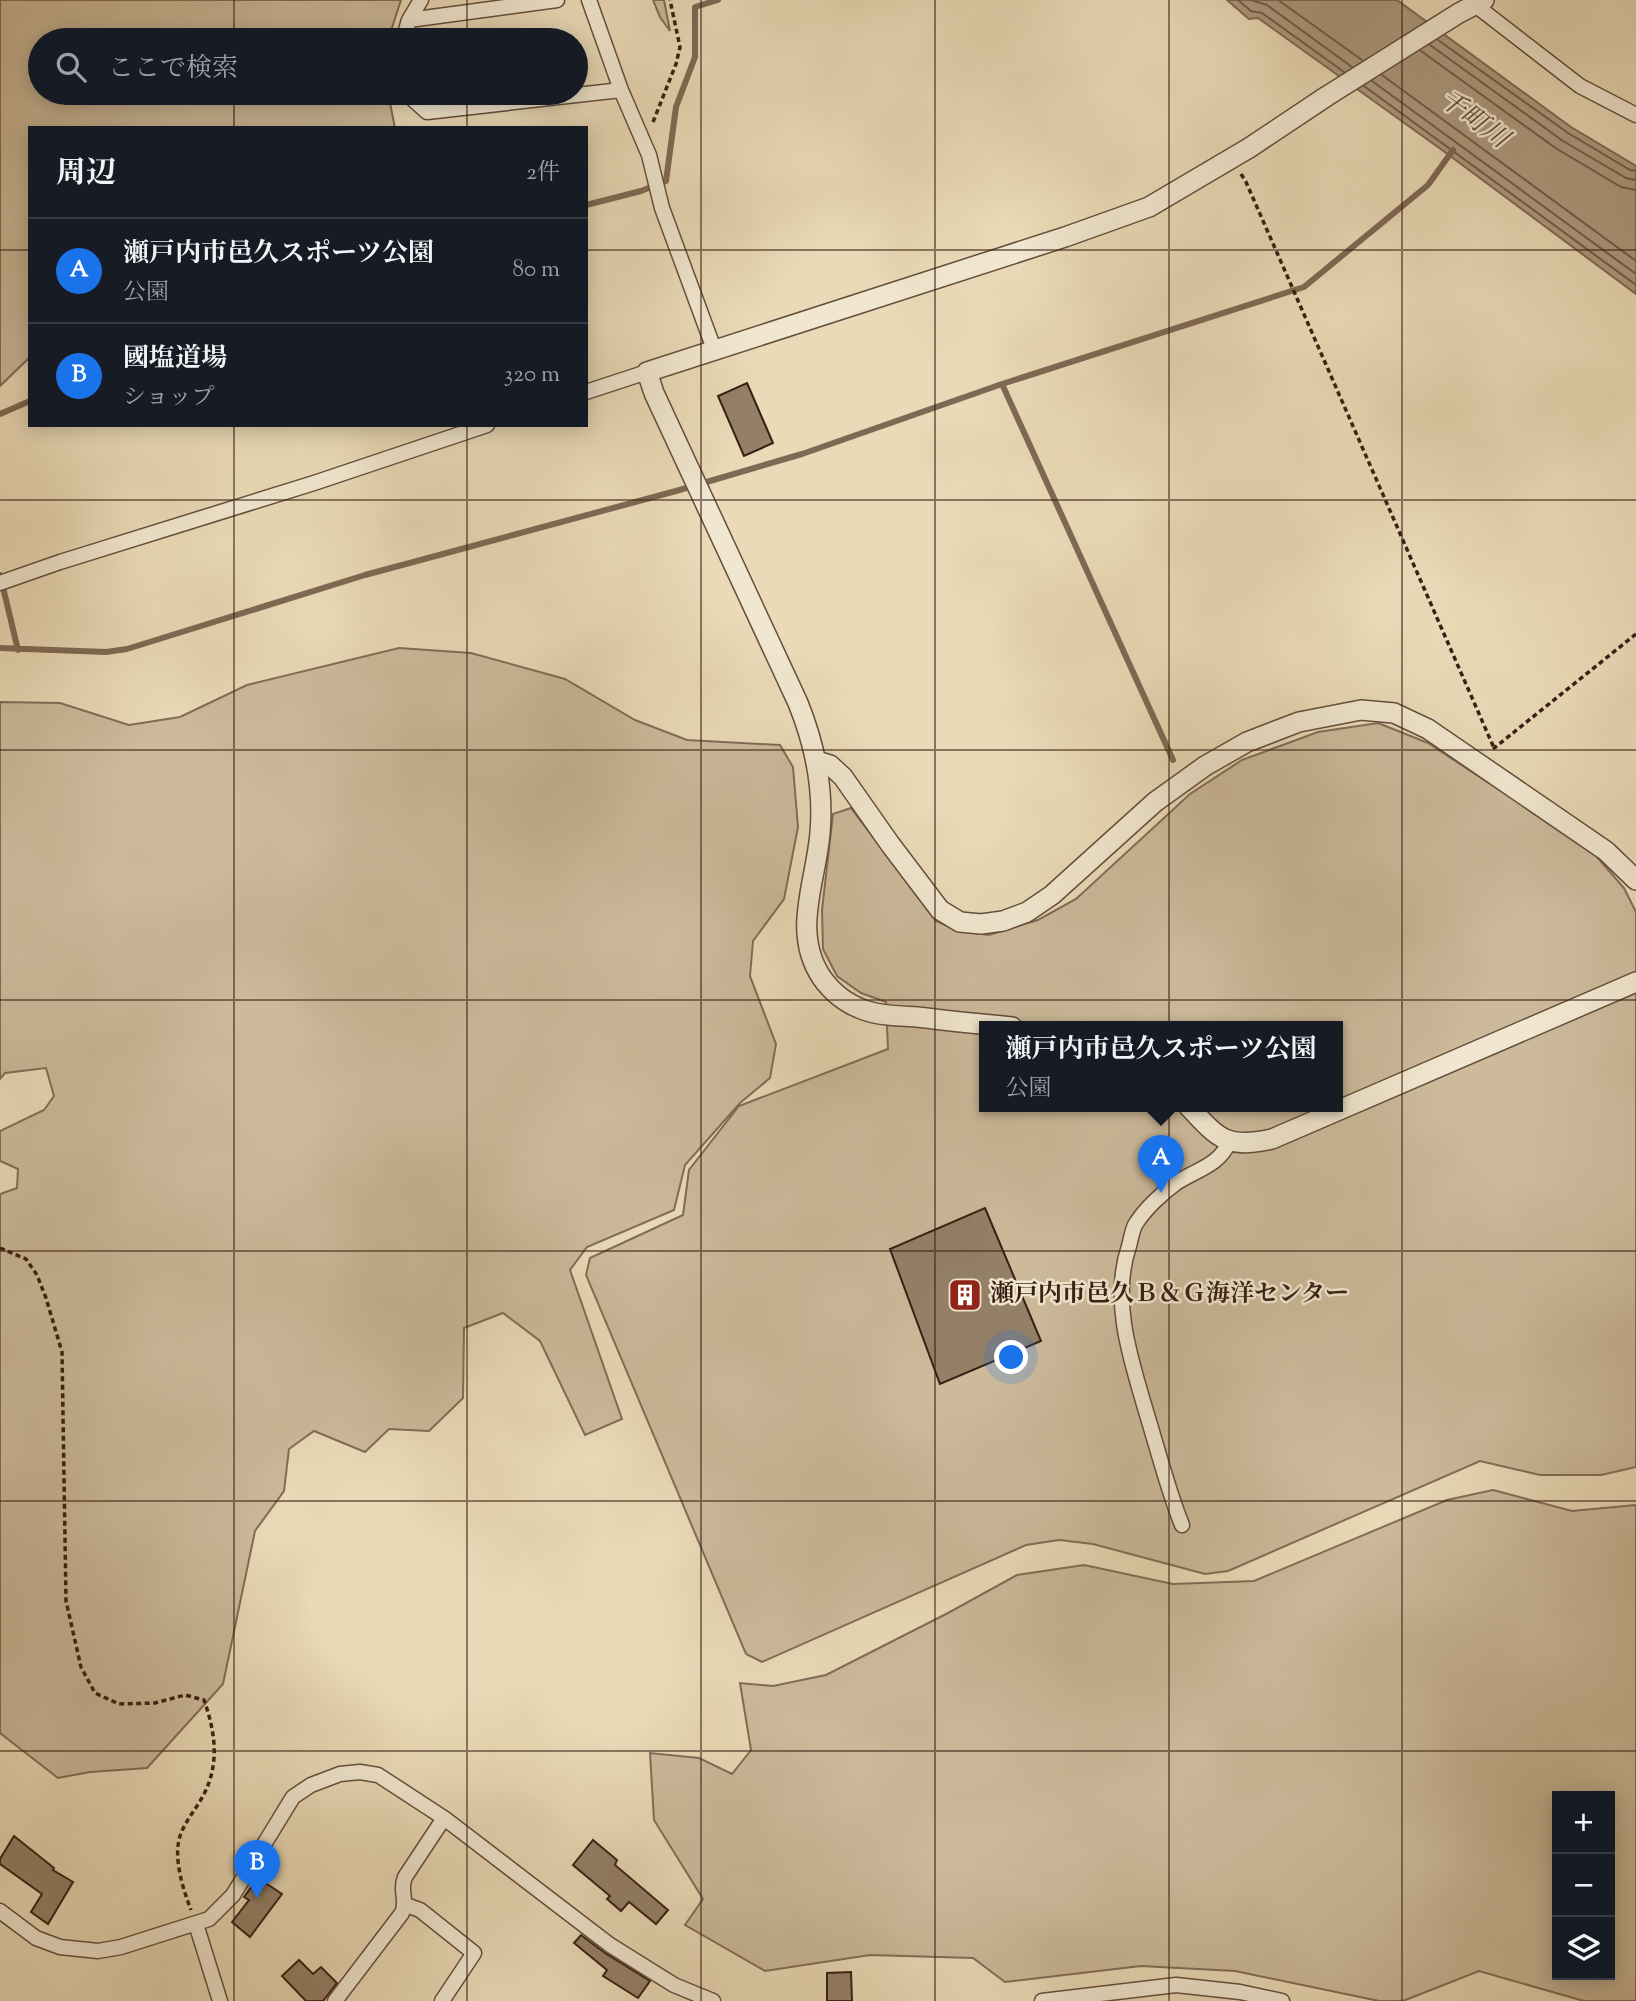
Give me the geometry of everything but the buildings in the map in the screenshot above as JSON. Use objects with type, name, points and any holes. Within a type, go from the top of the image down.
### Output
[{"type":"street","points":[[407,28],[421,0]]},
{"type":"street","points":[[409,20],[557,0]]},
{"type":"street","points":[[589,0],[621,90],[649,155],[656,187],[714,349]]},
{"type":"street","points":[[588,391],[1065,237],[1149,207],[1230,160],[1472,4],[1580,86],[1636,115]]},
{"type":"street","points":[[588,94],[621,90]]},
{"type":"street","points":[[419,105],[427,112],[489,105]]},
{"type":"street","points":[[646,372],[811,736],[820,792],[820,833],[806,920],[807,944],[815,967],[840,998],[864,1010],[979,1023]]},
{"type":"street","points":[[0,583],[481,427]]},
{"type":"street","points":[[817,761],[830,765],[843,777],[940,910],[961,922],[981,924],[1003,921],[1027,912],[1052,895],[1156,802],[1205,766],[1247,742],[1299,722],[1361,710],[1394,713],[1428,729],[1606,851],[1636,880]]},
{"type":"street","points":[[1343,1108],[1636,982]]},
{"type":"street","points":[[1193,1112],[1213,1134],[1229,1142],[1247,1144],[1272,1139],[1335,1112]]},
{"type":"street","points":[[1182,1525],[1168,1489],[1129,1353],[1121,1298],[1124,1260],[1135,1225],[1175,1184],[1213,1163],[1224,1153],[1229,1142]]},
{"type":"street","points":[[1,1914],[36,1938],[60,1947],[98,1951],[121,1947],[209,1919],[233,1895],[293,1797],[311,1785],[340,1774],[360,1772],[378,1775],[444,1818],[610,1945],[674,1985],[713,2001]]},
{"type":"street","points":[[335,2001],[402,1913],[406,1905],[401,1886],[444,1818]]},
{"type":"street","points":[[406,1905],[421,1910],[474,1953],[442,2001]]},
{"type":"street","points":[[196,1924],[220,2001]]},
{"type":"street","points":[[1042,2001],[1176,1985],[1240,1992],[1282,2001]]},
{"type":"path","points":[[652,124],[677,64],[680,47],[670,0]]},
{"type":"path","points":[[1230,160],[1246,182],[1494,748]]},
{"type":"path","points":[[1484,766],[1494,748],[1636,634]]},
{"type":"path","points":[[0,1248],[26,1259],[37,1275],[62,1352],[66,1601],[81,1667],[95,1693],[119,1704],[155,1703],[185,1695],[204,1700],[214,1729],[214,1766],[206,1791],[180,1837],[178,1859],[196,1924]]},
{"type":"shaded area","points":[[0,0],[401,0],[392,28],[28,28],[28,105],[390,105],[395,126],[28,126],[28,359],[0,386]]},
{"type":"shaded area","points":[[653,0],[664,0],[670,31],[660,17]]},
{"type":"shaded area","points":[[399,648],[471,653],[565,679],[635,720],[687,740],[780,745],[793,767],[798,827],[784,899],[753,941],[750,976],[776,1044],[770,1078],[740,1103],[685,1165],[674,1210],[587,1247],[570,1270],[622,1419],[585,1435],[540,1341],[503,1313],[464,1328],[463,1398],[429,1431],[389,1429],[365,1452],[314,1431],[289,1449],[284,1491],[255,1531],[223,1684],[147,1768],[90,1772],[58,1778],[0,1733],[0,1194],[17,1188],[18,1169],[0,1161],[0,1131],[44,1110],[54,1096],[46,1068],[5,1073],[0,1079],[0,702],[60,703],[129,725],[180,717],[247,685]]},
{"type":"shaded area","points":[[1378,723],[1428,743],[1591,850],[1624,888],[1636,912],[1636,1467],[1601,1475],[1540,1475],[1480,1461],[1228,1571],[1205,1574],[1093,1544],[1059,1540],[1026,1545],[762,1662],[746,1654],[586,1275],[590,1258],[683,1215],[689,1170],[739,1106],[888,1049],[886,1002],[861,993],[837,976],[823,949],[822,910],[833,814],[851,808],[936,921],[958,931],[989,935],[1038,920],[1076,899],[1190,794],[1242,760],[1318,732]]},
{"type":"shaded area","points":[[1493,1490],[1572,1511],[1636,1505],[1636,2001],[1584,2001],[1479,1971],[1403,2001],[1379,2001],[1235,1971],[1141,1966],[1005,1982],[973,1958],[870,1955],[765,1971],[685,1925],[703,1899],[654,1820],[650,1753],[699,1758],[732,1774],[751,1750],[740,1683],[773,1686],[826,1675],[1017,1575],[1084,1565],[1173,1584],[1254,1581],[1447,1500]]},
{"type":"water","name":"千町川","points":[[1227,0],[1397,0],[1571,127],[1636,166],[1636,294],[1442,150],[1258,18],[1249,19]]},
{"type":"waterway","points":[[588,204],[641,191],[666,181],[676,107],[695,57],[695,7],[718,0]]},
{"type":"waterway","points":[[0,648],[106,652],[127,649],[365,575],[802,454],[1002,384],[1304,287],[1428,185],[1453,150]]},
{"type":"waterway","points":[[1002,384],[1173,760]]},
{"type":"waterway","points":[[0,414],[28,402]]},
{"type":"waterway","points":[[0,575],[18,650]]},
{"type":"place","name":"瀬戸内市邑久スポーツ公園","points":[[1161,1193]]},
{"type":"place","name":"瀬戸内市邑久Ｂ＆Ｇ海洋センター","points":[[965,1295]]},
{"type":"place","name":"國塩道場","points":[[257,1898]]}]
